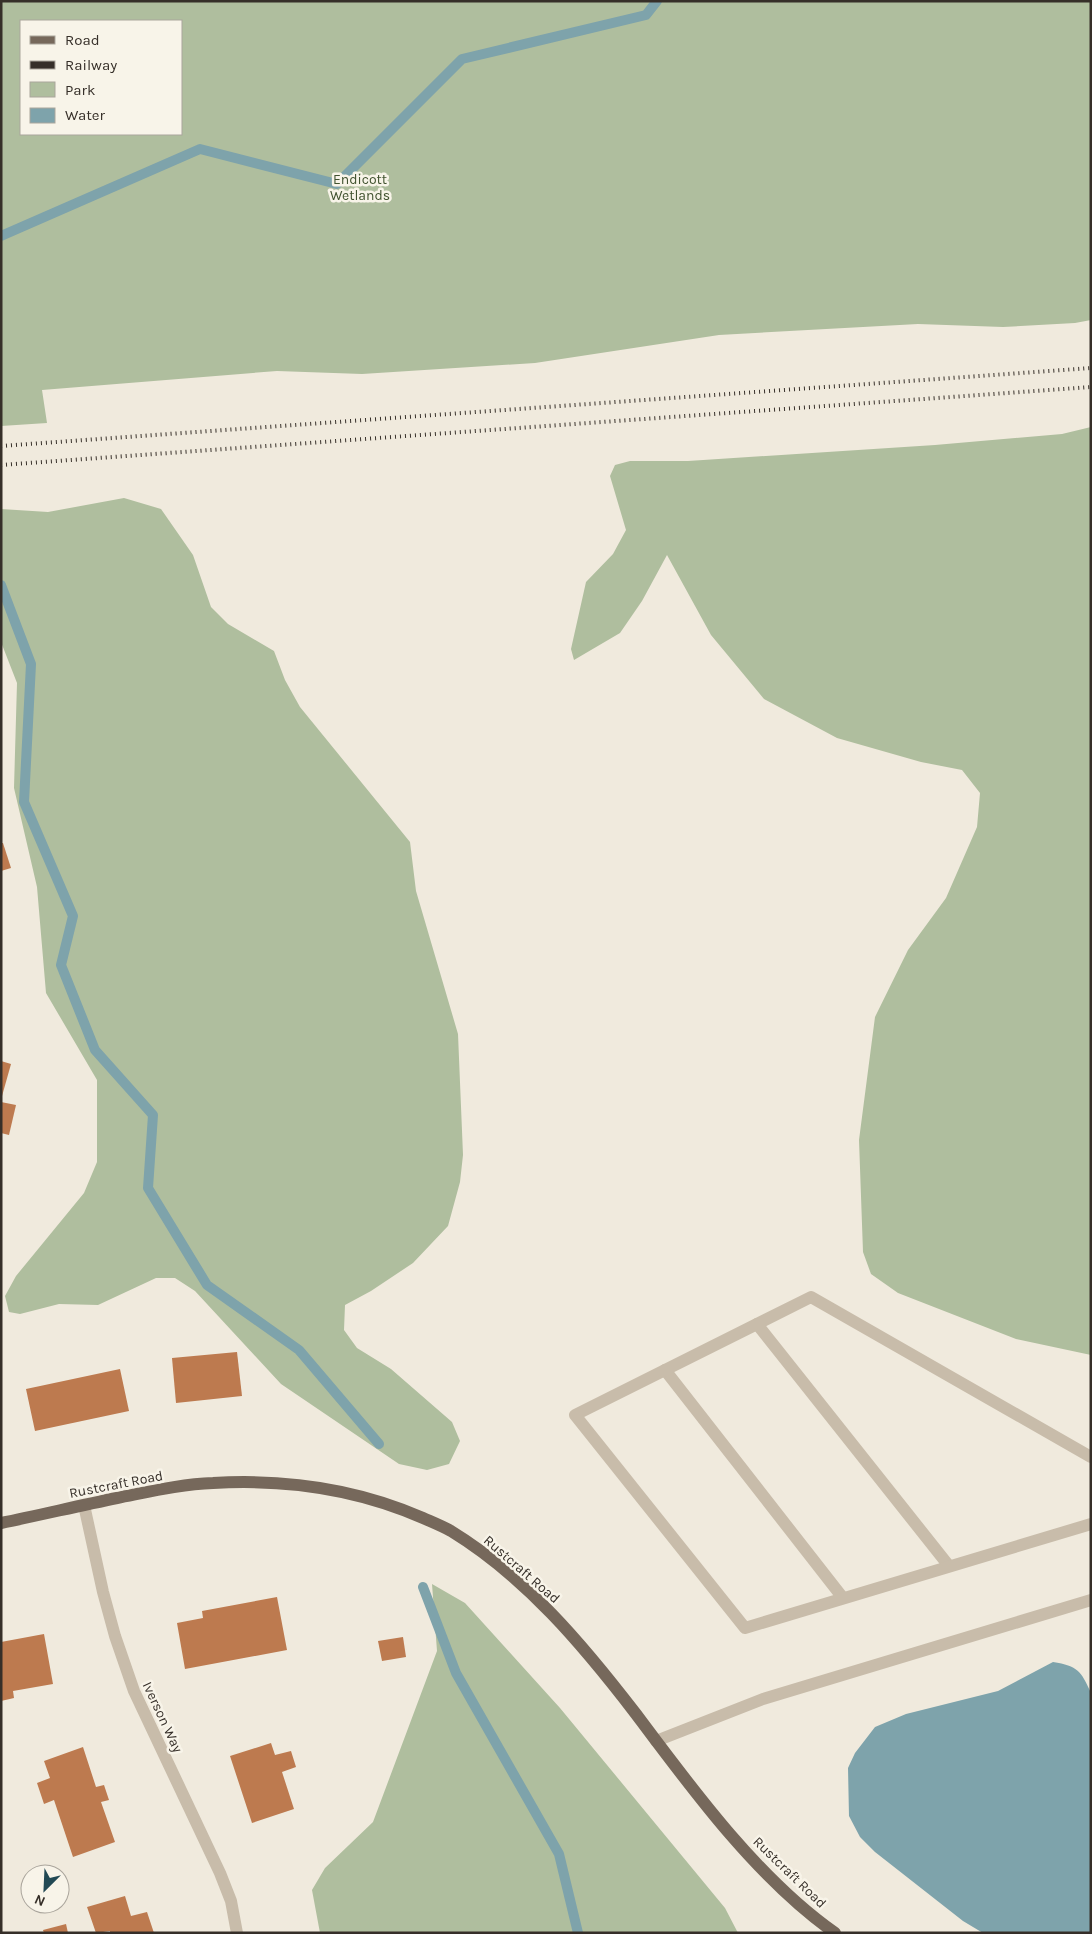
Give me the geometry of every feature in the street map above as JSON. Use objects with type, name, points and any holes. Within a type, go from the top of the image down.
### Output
[{"type":"main road","name":"Rustcraft Road","points":[[1,1523],[153,1491],[211,1483],[262,1482],[310,1486],[359,1495],[405,1510],[449,1530],[490,1558],[532,1594],[573,1636],[746,1851],[778,1884],[820,1922],[836,1933]]},
{"type":"street","points":[[1091,1457],[811,1297],[576,1415],[745,1628],[1091,1524]]},
{"type":"street","points":[[757,1324],[949,1566]]},
{"type":"street","points":[[664,1370],[842,1598]]},
{"type":"street","name":"Iverson Way","points":[[84,1505],[103,1592],[115,1636],[134,1692],[220,1873],[231,1901],[237,1933]]},
{"type":"street","points":[[656,1741],[763,1699],[1091,1600]]},
{"type":"green space","name":"Endicott Wetlands","points":[[1,1],[1091,1],[1091,320],[1075,323],[1003,327],[918,324],[719,335],[535,363],[362,374],[277,371],[42,390],[47,423],[1,426]]},
{"type":"green space","points":[[1091,427],[1091,1355],[1016,1339],[898,1293],[871,1274],[863,1252],[859,1140],[875,1017],[908,950],[946,898],[977,827],[980,793],[962,770],[921,762],[837,738],[764,699],[711,635],[667,555],[642,601],[620,633],[574,660],[571,649],[586,582],[613,554],[626,530],[610,476],[615,465],[630,461],[688,461],[935,445],[1062,434]]},
{"type":"green space","points":[[124,498],[161,509],[193,555],[211,607],[228,624],[274,651],[285,680],[300,707],[410,842],[416,891],[458,1034],[463,1155],[460,1182],[448,1226],[413,1263],[371,1291],[345,1305],[344,1330],[357,1348],[391,1369],[452,1422],[460,1441],[449,1464],[427,1470],[399,1464],[281,1384],[195,1291],[175,1278],[156,1278],[98,1305],[59,1304],[20,1314],[9,1312],[5,1296],[16,1276],[84,1193],[97,1162],[97,1080],[46,993],[37,887],[14,788],[17,683],[1,642],[1,509],[48,512]]},
{"type":"green space","points":[[432,1584],[465,1603],[560,1708],[725,1908],[738,1933],[320,1933],[312,1890],[325,1868],[373,1822],[437,1651]]},
{"type":"water","points":[[1053,1662],[1068,1665],[1078,1671],[1091,1693],[1091,1933],[983,1933],[963,1921],[875,1852],[860,1837],[849,1816],[848,1768],[855,1753],[875,1727],[906,1714],[998,1691]]},
{"type":"building","points":[[1,843],[3,843],[11,868],[1,871]]},
{"type":"building","points":[[1,1061],[11,1064],[2,1096],[1,1095]]},
{"type":"building","points":[[1,1102],[16,1105],[9,1135],[1,1133]]},
{"type":"building","points":[[237,1352],[242,1396],[176,1403],[172,1358]]},
{"type":"building","points":[[120,1369],[129,1411],[35,1431],[26,1389]]},
{"type":"building","points":[[277,1597],[287,1650],[185,1669],[177,1623],[203,1618],[202,1611]]},
{"type":"building","points":[[44,1634],[53,1684],[13,1691],[14,1698],[1,1701],[1,1642]]},
{"type":"building","points":[[403,1637],[406,1657],[382,1661],[378,1641]]},
{"type":"building","points":[[271,1743],[275,1755],[291,1751],[296,1767],[282,1772],[294,1809],[252,1823],[230,1756]]},
{"type":"building","points":[[83,1747],[96,1787],[104,1785],[109,1800],[101,1802],[115,1842],[73,1857],[54,1800],[44,1804],[37,1783],[50,1778],[44,1761]]},
{"type":"building","points":[[125,1896],[131,1916],[147,1912],[154,1933],[110,1933],[110,1931],[96,1933],[87,1907]]},
{"type":"building","points":[[66,1924],[68,1933],[44,1933],[43,1930]]},
{"type":"waterway","points":[[1,236],[200,149],[337,184],[462,59],[646,15],[657,1]]},
{"type":"waterway","points":[[1,585],[31,664],[24,802],[73,916],[61,965],[95,1050],[153,1115],[148,1188],[207,1285],[299,1350],[379,1444]]},
{"type":"waterway","points":[[423,1587],[456,1673],[559,1854],[578,1933]]},
{"type":"railway","points":[[1,446],[1091,368]]},
{"type":"railway","points":[[1,465],[1091,387]]}]
